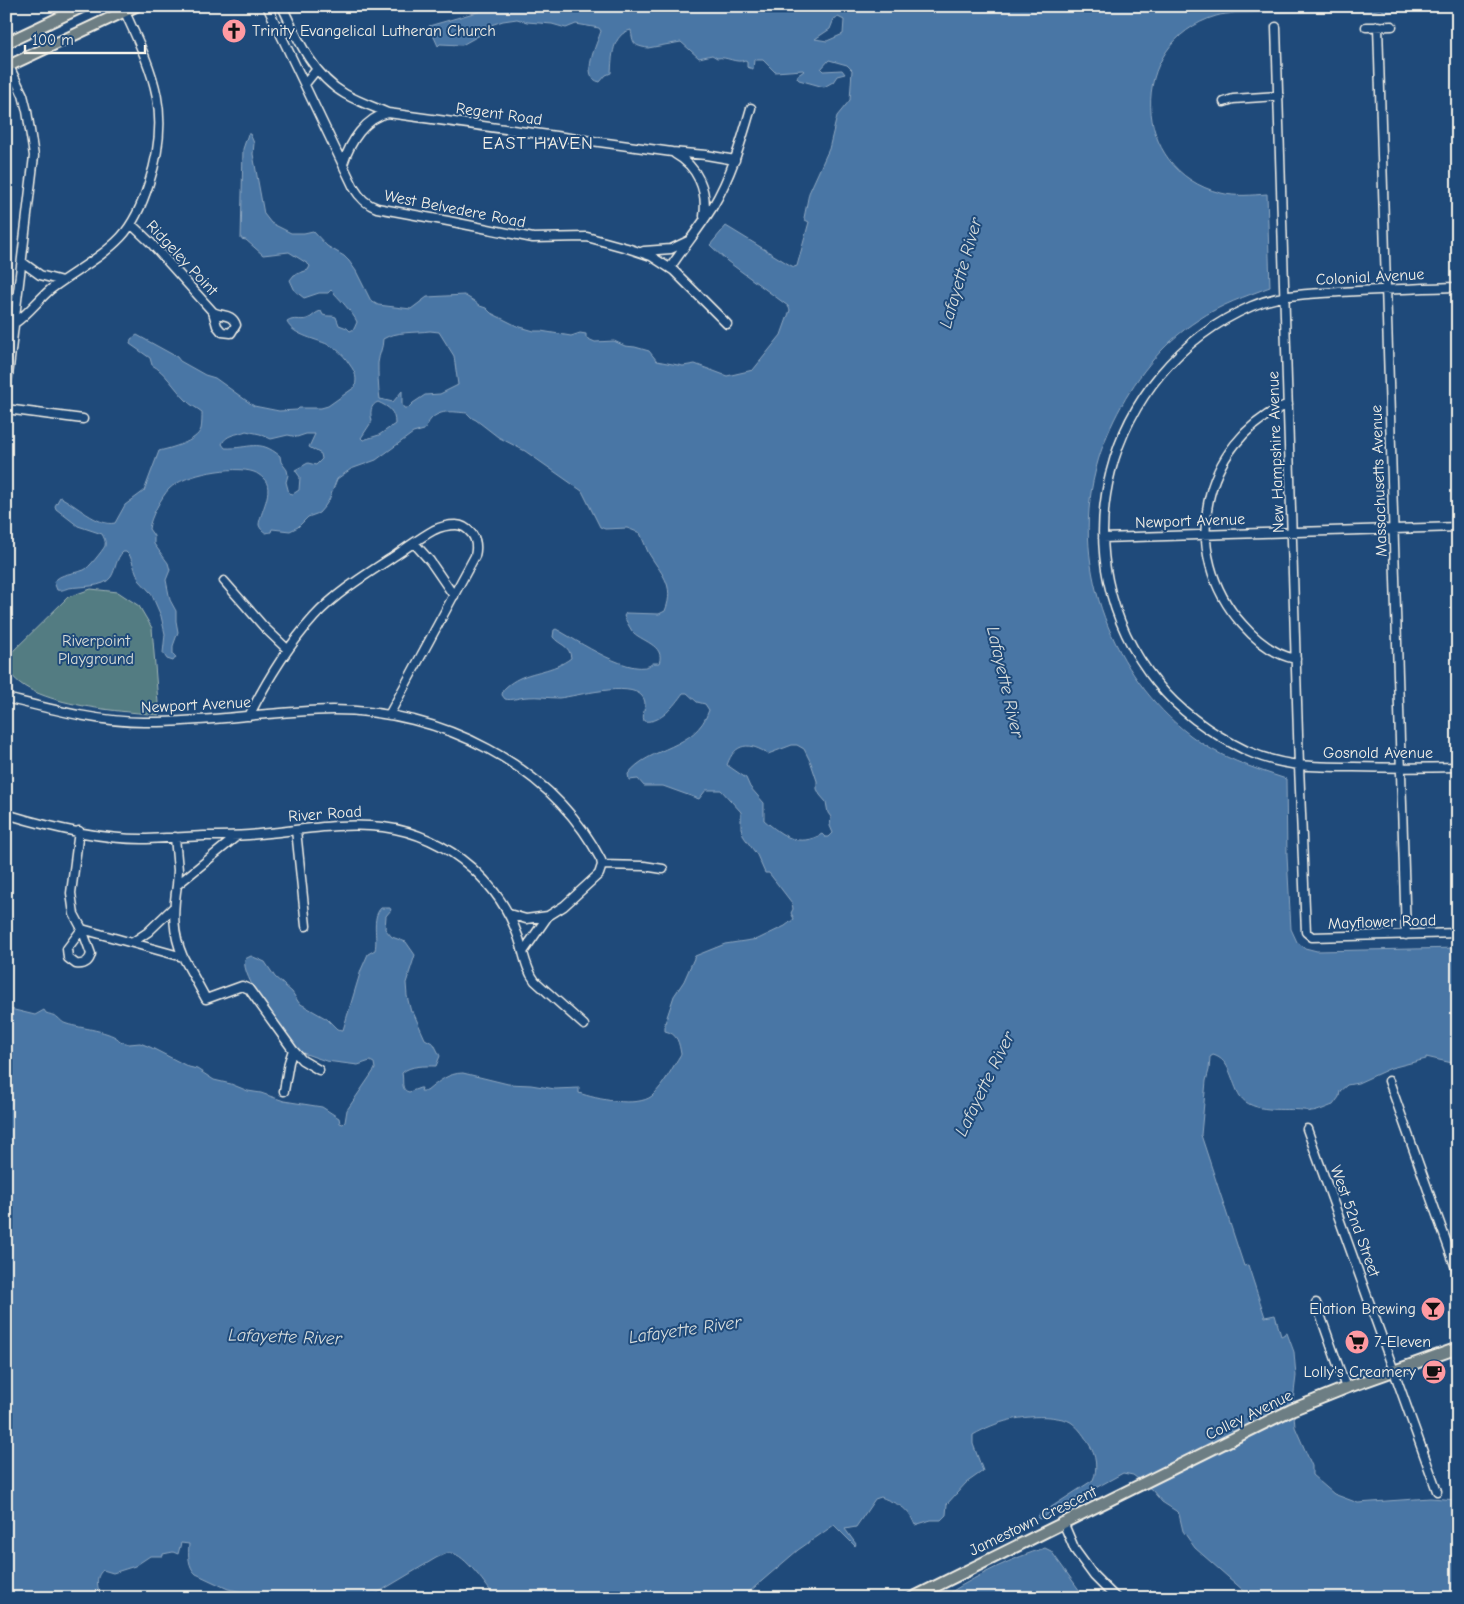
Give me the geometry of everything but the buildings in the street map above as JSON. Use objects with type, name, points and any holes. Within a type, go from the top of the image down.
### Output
[{"type":"main road","points":[[6,43],[84,6]]},
{"type":"main road","points":[[7,64],[136,6]]},
{"type":"main road","name":"Colley Avenue","points":[[1168,1471],[1291,1410],[1458,1348]]},
{"type":"main road","name":"Jamestown Crescent","points":[[912,1598],[1168,1471]]},
{"type":"street","name":"West Belvedere Road","points":[[267,6],[358,194],[369,205],[376,208],[533,238],[576,236],[639,252],[651,256],[670,268],[727,324]]},
{"type":"street","points":[[282,6],[304,49],[317,69],[344,93],[388,113]]},
{"type":"street","points":[[15,323],[62,282],[96,259],[113,244],[131,224],[139,210],[153,171],[158,152],[160,117],[158,99],[151,71],[125,12]]},
{"type":"street","name":"New Hampshire Avenue","points":[[1276,26],[1303,876]]},
{"type":"street","name":"Massachusetts Avenue","points":[[1378,26],[1406,935]]},
{"type":"street","points":[[1366,27],[1392,26]]},
{"type":"street","points":[[6,393],[34,156],[23,95],[7,64]]},
{"type":"street","points":[[305,84],[317,69]]},
{"type":"street","points":[[1224,102],[1233,99],[1279,96]]},
{"type":"street","points":[[670,268],[704,220],[721,191],[735,160],[751,108]]},
{"type":"street","points":[[343,164],[350,146],[366,125],[374,118],[388,113]]},
{"type":"street","name":"Regent Road","points":[[388,113],[735,160]]},
{"type":"street","points":[[672,152],[684,159],[697,176],[705,198],[704,220]]},
{"type":"street","name":"Ridgeley Point","points":[[131,224],[156,248],[213,312]]},
{"type":"street","name":"West Belvedere Road","points":[[639,252],[671,249],[688,241]]},
{"type":"street","points":[[22,262],[40,275],[62,282]]},
{"type":"street","name":"Colonial Avenue","points":[[1284,296],[1387,289],[1458,287]]},
{"type":"street","points":[[1284,296],[1252,306],[1212,328],[1177,356],[1158,376],[1135,410],[1116,450],[1106,494],[1103,538],[1105,565],[1116,609],[1134,650],[1157,684],[1186,713],[1229,742],[1257,755],[1299,766]]},
{"type":"street","points":[[1288,404],[1274,410],[1252,426],[1234,445],[1210,492],[1205,534],[1212,573],[1230,609],[1262,643],[1296,659]]},
{"type":"street","points":[[6,409],[83,419]]},
{"type":"street","points":[[249,716],[261,691],[288,650],[310,621],[330,601],[349,586],[437,529],[458,525],[464,527],[474,536],[476,556],[389,715]]},
{"type":"street","name":"Newport Avenue","points":[[1103,538],[1458,527]]},
{"type":"street","points":[[414,543],[435,567],[454,596]]},
{"type":"street","points":[[224,581],[264,628],[288,650]]},
{"type":"street","name":"Newport Avenue","points":[[6,698],[83,716],[133,722],[198,722],[331,710],[389,715],[436,727],[468,738],[489,748],[542,785],[586,834],[597,852],[602,865]]},
{"type":"street","name":"Gosnold Avenue","points":[[1299,766],[1458,767]]},
{"type":"street","points":[[6,808],[10,815]]},
{"type":"street","name":"River Road","points":[[10,815],[79,831],[145,839],[237,835],[355,824],[368,824],[423,837],[436,843],[472,868],[500,899],[518,934],[526,966],[535,981],[584,1025]]},
{"type":"street","points":[[296,830],[306,926]]},
{"type":"street","points":[[79,831],[71,898],[74,914],[82,930],[133,942],[182,957]]},
{"type":"street","points":[[177,886],[237,835]]},
{"type":"street","points":[[175,837],[178,870],[174,907],[174,932],[182,957],[206,999],[242,986],[249,989],[293,1050],[302,1060],[319,1070]]},
{"type":"street","points":[[523,952],[548,916],[564,906],[599,874],[602,865],[644,866],[662,869]]},
{"type":"street","name":"Mayflower Road","points":[[1303,876],[1305,927],[1308,936],[1352,938],[1458,933]]},
{"type":"street","points":[[133,942],[148,932],[174,907]]},
{"type":"street","points":[[509,914],[526,919],[548,916]]},
{"type":"street","points":[[284,1091],[293,1050]]},
{"type":"street","points":[[1389,1081],[1458,1274]]},
{"type":"street","name":"West 52nd Street","points":[[1307,1129],[1438,1491]]},
{"type":"street","points":[[1316,1302],[1346,1388]]},
{"type":"street","points":[[1063,1522],[1075,1550],[1094,1576],[1116,1598]]},
{"type":"green space","name":"Riverpoint Playground","points":[[91,589],[118,592],[139,606],[152,628],[159,715],[95,708],[69,703],[45,696],[25,687],[11,674],[6,658],[68,597]]},
{"type":"water","name":"Lafayette River","points":[[493,6],[1458,6],[1385,12],[1381,9],[1372,11],[1223,14],[1187,30],[1166,52],[1154,78],[1151,106],[1156,134],[1169,160],[1191,180],[1221,193],[1267,194],[1270,287],[1224,305],[1198,320],[1172,340],[1149,364],[1139,378],[1114,420],[1099,459],[1089,509],[1089,546],[1094,582],[1105,618],[1120,651],[1139,683],[1163,711],[1201,743],[1236,761],[1286,779],[1287,856],[1291,929],[1297,942],[1305,948],[1317,951],[1458,948],[1458,1071],[1452,1063],[1426,1057],[1426,1059],[1391,1068],[1358,1083],[1347,1085],[1340,1091],[1339,1097],[1333,1105],[1311,1112],[1260,1108],[1245,1102],[1237,1090],[1227,1066],[1213,1055],[1210,1057],[1206,1081],[1201,1135],[1244,1266],[1248,1265],[1265,1317],[1275,1315],[1281,1336],[1287,1333],[1294,1352],[1296,1376],[1293,1401],[1295,1427],[1312,1466],[1312,1475],[1334,1494],[1358,1503],[1430,1498],[1458,1500],[1458,1598],[1261,1598],[1244,1591],[1195,1548],[1183,1531],[1179,1514],[1176,1511],[1162,1502],[1152,1490],[1133,1475],[1123,1473],[1039,1519],[1037,1517],[1039,1515],[1093,1480],[1096,1467],[1095,1457],[1091,1448],[1075,1425],[1062,1419],[1030,1417],[1010,1420],[991,1426],[973,1435],[973,1444],[983,1471],[966,1483],[947,1504],[946,1515],[941,1520],[931,1520],[915,1525],[909,1514],[902,1507],[881,1497],[875,1499],[856,1527],[845,1529],[856,1544],[855,1546],[834,1525],[798,1550],[742,1598],[496,1598],[463,1559],[449,1553],[436,1558],[369,1598],[258,1598],[248,1593],[228,1589],[196,1574],[190,1564],[189,1544],[181,1543],[178,1554],[173,1552],[163,1554],[163,1556],[150,1556],[135,1566],[113,1573],[103,1570],[98,1576],[101,1598],[6,1598],[6,1008],[35,1015],[44,1010],[46,1013],[56,1016],[65,1024],[103,1032],[129,1044],[140,1043],[189,1067],[197,1069],[214,1080],[284,1101],[322,1107],[339,1118],[340,1123],[343,1124],[347,1110],[375,1069],[374,1063],[370,1061],[358,1065],[326,1061],[300,1052],[291,1043],[254,989],[245,967],[245,959],[251,956],[265,962],[275,977],[292,992],[299,1003],[327,1019],[337,1029],[343,1030],[361,970],[368,954],[375,950],[376,917],[381,908],[390,908],[391,910],[386,916],[385,929],[392,937],[406,942],[415,955],[406,983],[411,1012],[413,1012],[425,1039],[434,1044],[440,1056],[436,1066],[413,1067],[402,1073],[403,1087],[406,1091],[409,1092],[422,1088],[421,1091],[427,1091],[448,1076],[463,1073],[508,1084],[555,1089],[579,1088],[579,1093],[595,1098],[627,1102],[637,1101],[645,1100],[656,1092],[681,1054],[673,1034],[665,1031],[665,1023],[674,996],[684,981],[695,956],[725,944],[758,939],[785,926],[794,919],[791,913],[793,909],[792,903],[769,873],[765,873],[757,855],[744,837],[741,828],[741,812],[721,790],[706,790],[699,799],[663,786],[644,786],[638,779],[629,780],[628,774],[637,765],[694,733],[703,723],[709,710],[705,704],[697,702],[687,693],[683,693],[661,717],[656,720],[644,721],[644,699],[635,692],[626,690],[602,691],[559,698],[525,697],[505,699],[502,695],[503,690],[516,680],[550,669],[571,658],[569,650],[553,637],[554,630],[556,629],[620,663],[633,667],[645,667],[653,663],[659,663],[659,652],[632,631],[624,616],[626,613],[659,614],[665,611],[669,593],[665,579],[648,552],[640,533],[627,528],[605,529],[600,527],[582,491],[525,451],[498,437],[467,413],[448,412],[439,414],[431,419],[424,430],[413,433],[376,460],[351,469],[337,479],[329,500],[319,513],[308,517],[298,527],[290,531],[272,529],[271,532],[266,533],[260,528],[260,520],[268,488],[263,478],[254,472],[222,470],[210,472],[186,479],[169,489],[157,508],[149,529],[154,536],[154,544],[168,563],[170,570],[166,580],[170,600],[176,611],[178,632],[173,646],[173,654],[176,657],[173,661],[167,659],[163,653],[165,634],[161,616],[151,593],[139,580],[130,556],[126,552],[123,552],[117,560],[114,571],[108,581],[92,586],[62,590],[57,590],[54,582],[63,575],[86,569],[105,546],[102,534],[78,526],[56,509],[55,506],[60,497],[101,522],[115,523],[125,505],[144,491],[159,451],[189,441],[201,429],[202,412],[188,402],[166,376],[152,365],[150,358],[130,344],[131,339],[137,335],[205,375],[215,378],[254,406],[279,411],[297,410],[299,408],[321,408],[328,406],[355,387],[355,373],[339,352],[326,344],[300,334],[290,327],[287,322],[307,319],[321,311],[323,315],[336,317],[339,325],[350,331],[354,329],[357,322],[349,310],[331,290],[328,293],[319,293],[304,298],[295,291],[290,280],[294,275],[308,270],[310,266],[308,264],[289,252],[263,255],[246,240],[241,239],[243,149],[248,134],[250,134],[254,143],[253,154],[264,214],[271,223],[291,233],[313,231],[327,246],[349,261],[371,301],[378,305],[411,309],[427,297],[464,295],[491,313],[517,326],[534,331],[571,336],[580,333],[586,334],[586,338],[595,342],[614,341],[625,346],[649,351],[657,361],[683,366],[695,364],[727,376],[753,370],[781,335],[790,310],[788,306],[727,261],[710,245],[726,226],[790,265],[797,266],[809,222],[804,218],[809,193],[829,149],[837,116],[850,100],[852,70],[847,65],[829,60],[821,69],[823,71],[842,70],[845,74],[837,76],[833,82],[824,87],[799,80],[797,78],[798,75],[803,70],[775,72],[763,60],[754,60],[753,69],[747,67],[747,61],[745,60],[717,58],[712,55],[699,58],[681,42],[648,48],[639,46],[633,41],[631,30],[625,32],[617,41],[614,47],[611,73],[606,75],[600,82],[594,79],[590,68],[593,52],[601,31],[599,28],[576,24],[566,28],[517,19],[485,27],[480,35],[462,45],[440,44],[438,46],[429,26]],"holes":[[[838,17],[844,20],[843,34],[827,41],[815,39],[830,29],[834,19]],[[439,332],[454,356],[458,385],[440,394],[425,395],[408,408],[404,408],[402,405],[402,391],[393,402],[380,399],[378,363],[383,339],[400,333]],[[378,402],[391,410],[395,424],[379,435],[363,440],[361,438],[372,421],[371,410],[373,405]],[[246,431],[271,439],[288,435],[297,437],[315,434],[309,447],[321,454],[322,459],[316,465],[308,463],[295,470],[300,477],[299,490],[293,494],[289,493],[286,482],[287,470],[281,462],[280,456],[266,447],[260,446],[225,448],[222,444],[229,437]],[[792,745],[797,745],[804,749],[817,781],[817,789],[826,802],[828,813],[831,817],[830,826],[833,833],[829,837],[825,837],[822,834],[813,838],[798,840],[784,835],[764,820],[764,803],[750,787],[746,778],[727,765],[730,757],[739,748],[749,746],[768,754]]]},
{"type":"water","points":[[1045,1548],[1051,1551],[1085,1598],[953,1598],[951,1592],[973,1579],[996,1567]]},
{"type":"place","name":"Trinity Evangelical Lutheran Church","points":[[234,31]]},
{"type":"place","name":"Elation Brewing","points":[[1433,1309]]},
{"type":"place","name":"7-Eleven","points":[[1357,1342]]},
{"type":"place","name":"Lolly's Creamery","points":[[1434,1372]]},
{"type":"district","name":"EAST HAVEN","points":[[538,143]]}]
